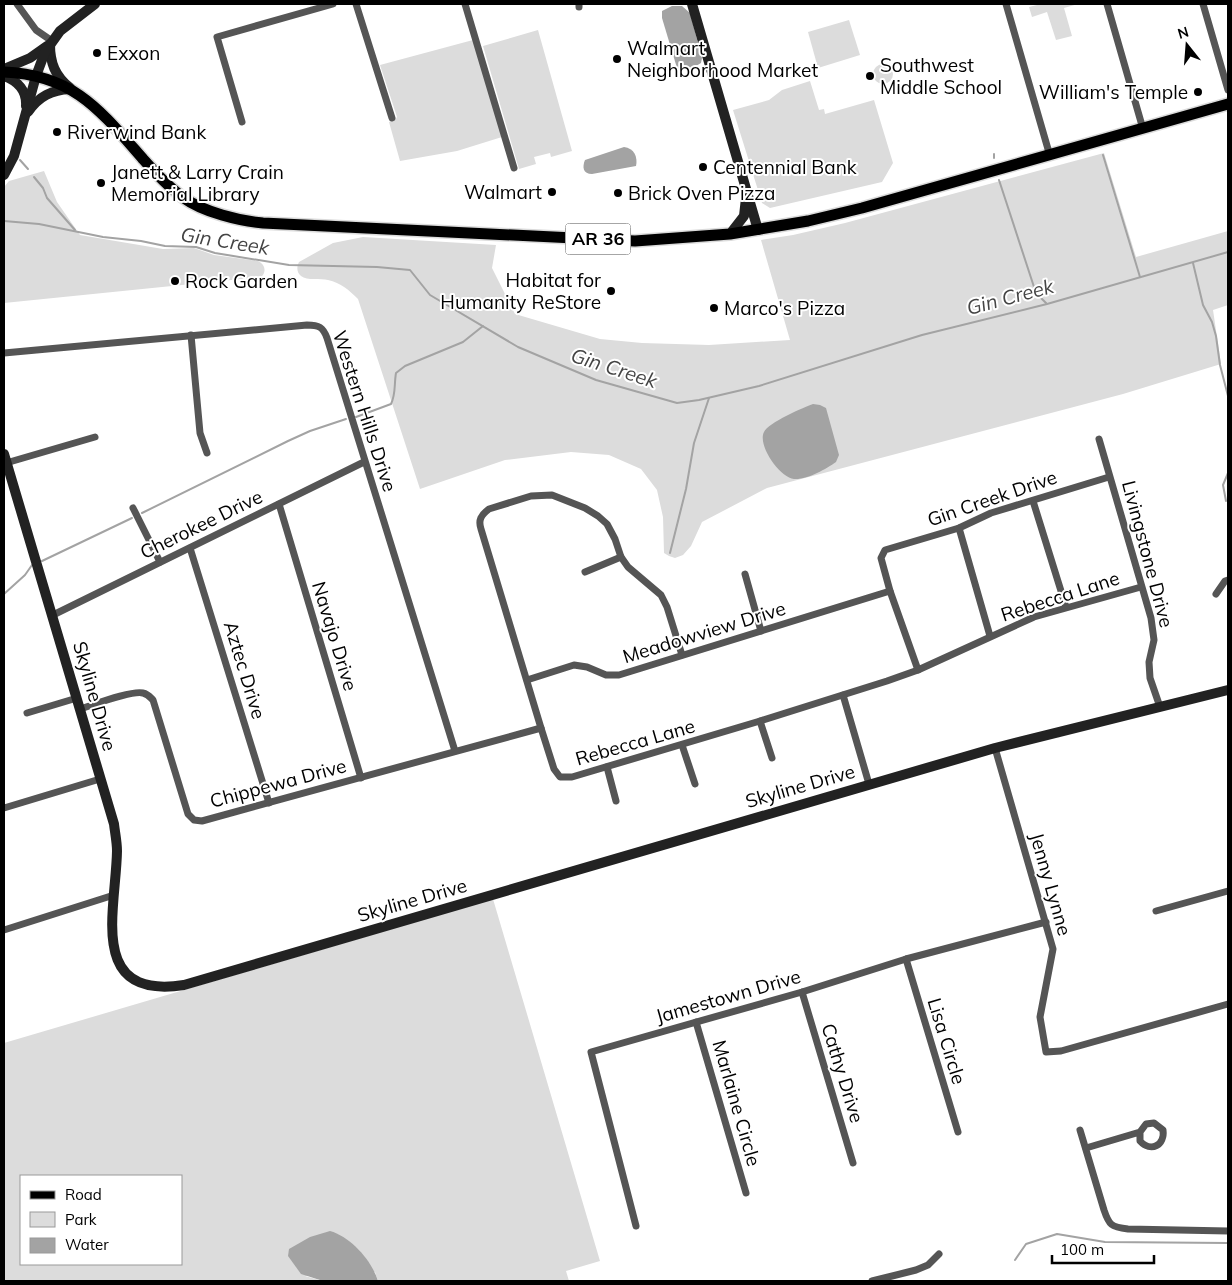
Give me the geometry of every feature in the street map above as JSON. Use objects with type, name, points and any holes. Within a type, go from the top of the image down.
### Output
[{"type":"main road","name":"AR 36","points":[[4,71],[36,76],[71,89],[104,115],[164,182],[186,200],[231,217],[264,223],[635,241],[730,234],[808,221],[1050,156],[1228,104]]},
{"type":"street","points":[[17,4],[36,30],[51,42],[54,69],[71,89]]},
{"type":"street","points":[[4,71],[30,58],[51,42],[67,24],[95,4]]},
{"type":"street","points":[[242,122],[217,36],[333,4]]},
{"type":"street","points":[[356,4],[392,118]]},
{"type":"street","points":[[465,4],[514,168]]},
{"type":"street","points":[[692,4],[758,230]]},
{"type":"street","points":[[1006,4],[1050,156]]},
{"type":"street","points":[[1107,4],[1143,129]]},
{"type":"street","points":[[1203,4],[1228,90]]},
{"type":"street","points":[[4,175],[14,156],[36,76],[51,42]]},
{"type":"street","points":[[4,76],[18,85],[25,93],[25,117]]},
{"type":"street","points":[[25,117],[33,105],[44,95],[71,89]]},
{"type":"street","points":[[730,234],[744,216],[746,204],[745,188]]},
{"type":"street","name":"Western Hills Drive","points":[[4,353],[307,325],[320,326],[327,338],[455,752]]},
{"type":"street","points":[[191,335],[200,433],[207,453]]},
{"type":"street","points":[[5,459],[95,437]]},
{"type":"street","name":"Livingstone Drive","points":[[1099,439],[1153,630],[1154,640],[1149,662],[1150,678],[1160,708]]},
{"type":"street","name":"Skyline Drive","points":[[5,459],[114,824],[116,840],[112,923],[114,950],[119,964],[134,980],[154,987],[184,985],[995,748],[1228,690]]},
{"type":"street","name":"Cherokee Drive","points":[[52,615],[364,462]]},
{"type":"street","name":"Gin Creek Drive","points":[[890,591],[881,558],[884,550],[959,528],[991,513],[1109,477]]},
{"type":"street","name":"Rebecca Lane","points":[[682,655],[667,607],[661,595],[628,566],[621,557],[615,539],[607,524],[584,508],[552,495],[531,496],[489,509],[480,517],[479,523],[541,728],[554,769],[560,777],[572,777],[760,722],[843,695],[918,670],[1034,617],[1141,587]]},
{"type":"street","points":[[1033,501],[1066,607]]},
{"type":"street","name":"Navajo Drive","points":[[279,504],[361,778]]},
{"type":"street","points":[[132,508],[160,562]]},
{"type":"street","points":[[959,528],[990,636]]},
{"type":"street","name":"Aztec Drive","points":[[190,548],[269,803]]},
{"type":"street","points":[[585,572],[621,557]]},
{"type":"street","points":[[745,574],[761,631]]},
{"type":"street","points":[[1216,594],[1224,581],[1228,580]]},
{"type":"street","points":[[890,591],[918,670]]},
{"type":"street","name":"Meadowview Drive","points":[[527,680],[574,665],[587,667],[606,675],[619,675],[890,591]]},
{"type":"street","name":"Chippewa Drive","points":[[80,709],[131,694],[144,693],[149,696],[153,700],[188,814],[194,820],[202,821],[541,728]]},
{"type":"street","points":[[843,695],[870,784]]},
{"type":"street","points":[[27,713],[77,698]]},
{"type":"street","points":[[760,722],[772,758]]},
{"type":"street","points":[[682,745],[695,784]]},
{"type":"street","name":"Jenny Lynne","points":[[995,748],[1053,949],[1040,1016],[1046,1052],[1061,1052],[1228,1004]]},
{"type":"street","points":[[606,767],[616,801]]},
{"type":"street","points":[[4,808],[100,779]]},
{"type":"street","points":[[1156,911],[1228,891]]},
{"type":"street","points":[[4,930],[114,895]]},
{"type":"street","name":"Jamestown Drive","points":[[636,1226],[591,1052],[802,992],[906,959],[1046,922]]},
{"type":"street","name":"Lisa Circle","points":[[906,959],[958,1132]]},
{"type":"street","name":"Cathy Drive","points":[[802,992],[853,1163]]},
{"type":"street","name":"Marlaine Circle","points":[[696,1022],[746,1194]]},
{"type":"street","points":[[1080,1130],[1104,1210],[1108,1222],[1112,1226],[1128,1229],[1228,1231]]},
{"type":"street","points":[[1086,1148],[1140,1132]]},
{"type":"street","points":[[872,1281],[916,1270],[928,1265],[939,1254]]},
{"type":"green space","points":[[1041,4],[1078,4],[1064,8],[1072,36],[1056,40],[1047,12],[1032,17],[1029,7]]},
{"type":"green space","points":[[849,20],[860,55],[818,68],[808,32]]},
{"type":"green space","points":[[538,30],[572,151],[551,157],[550,153],[534,157],[536,164],[519,169],[483,46]]},
{"type":"green space","points":[[473,40],[502,137],[457,151],[400,161],[389,122],[397,117],[380,65]]},
{"type":"green space","points":[[883,64],[890,67],[893,74],[890,81],[883,84],[876,81],[873,74],[876,67]]},
{"type":"green space","points":[[810,81],[819,110],[824,109],[825,114],[874,100],[893,163],[882,182],[770,208],[762,203],[733,110],[769,100],[782,90]]},
{"type":"green space","points":[[1104,153],[1136,257],[1228,231],[1228,305],[1213,310],[1221,364],[1123,394],[767,488],[702,522],[691,546],[683,555],[675,558],[664,553],[663,517],[657,490],[641,469],[609,455],[571,452],[505,460],[420,489],[358,299],[333,281],[304,278],[299,274],[297,267],[299,262],[333,243],[363,237],[496,245],[492,268],[515,314],[600,339],[642,343],[709,345],[790,340],[761,240],[845,223]]},
{"type":"green space","points":[[44,171],[57,202],[80,235],[163,249],[194,248],[214,255],[258,261],[264,266],[265,271],[261,277],[4,303],[4,187],[9,181]]},
{"type":"green space","points":[[493,899],[600,1261],[566,1271],[569,1281],[378,1281],[375,1272],[305,1276],[323,1281],[4,1281],[4,1043]]},
{"type":"water","points":[[672,6],[682,6],[690,13],[702,58],[701,63],[689,68],[677,68],[662,18],[662,11]]},
{"type":"water","points":[[624,147],[630,149],[634,154],[636,166],[592,174],[585,171],[585,160]]},
{"type":"water","points":[[813,404],[826,408],[839,455],[836,462],[822,471],[805,478],[794,479],[782,473],[771,460],[764,445],[764,432],[779,420]]},
{"type":"water","points":[[330,1231],[346,1239],[360,1251],[371,1266],[378,1281],[323,1281],[301,1274],[288,1256],[289,1249],[310,1237]]},
{"type":"waterway","points":[[1103,155],[1140,277]]},
{"type":"waterway","points":[[20,160],[28,169]]},
{"type":"waterway","points":[[34,177],[43,188],[47,198],[75,230]]},
{"type":"waterway","points":[[999,180],[1035,290],[1046,303]]},
{"type":"waterway","name":"Gin Creek","points":[[4,221],[39,224],[103,237],[141,241],[165,246],[196,247],[215,253],[289,265],[377,267],[410,270],[430,295],[518,347],[596,380],[677,403],[699,400],[759,386],[922,335],[1047,304],[1228,252]]},
{"type":"waterway","points":[[1193,263],[1203,305],[1212,322],[1216,336],[1220,365],[1228,396]]},
{"type":"waterway","points":[[356,417],[391,404],[396,373],[405,366],[463,342],[483,326]]},
{"type":"waterway","points":[[670,553],[686,489],[694,443],[709,398]]},
{"type":"waterway","points":[[142,513],[288,441],[310,431],[346,419]]},
{"type":"waterway","points":[[1226,501],[1223,485],[1228,473]]},
{"type":"waterway","points":[[42,561],[132,518]]},
{"type":"waterway","points":[[4,594],[25,575],[32,565]]},
{"type":"waterway","points":[[1015,1260],[1026,1244],[1057,1234],[1105,1242],[1228,1243]]},
{"type":"place","name":"Exxon","points":[[97,53]]},
{"type":"place","name":"Walmart Neighborhood Market","points":[[617,59]]},
{"type":"place","name":"Southwest Middle School","points":[[870,76]]},
{"type":"place","name":"William's Temple","points":[[1198,92]]},
{"type":"place","name":"Riverwind Bank","points":[[57,132]]},
{"type":"place","name":"Centennial Bank","points":[[703,167]]},
{"type":"place","name":"Janett & Larry Crain Memorial Library","points":[[101,183]]},
{"type":"place","name":"Walmart","points":[[552,192]]},
{"type":"place","name":"Brick Oven Pizza","points":[[618,193]]},
{"type":"place","name":"Rock Garden","points":[[175,281]]},
{"type":"place","name":"Habitat for Humanity ReStore","points":[[611,291]]},
{"type":"place","name":"Marco's Pizza","points":[[714,308]]}]
